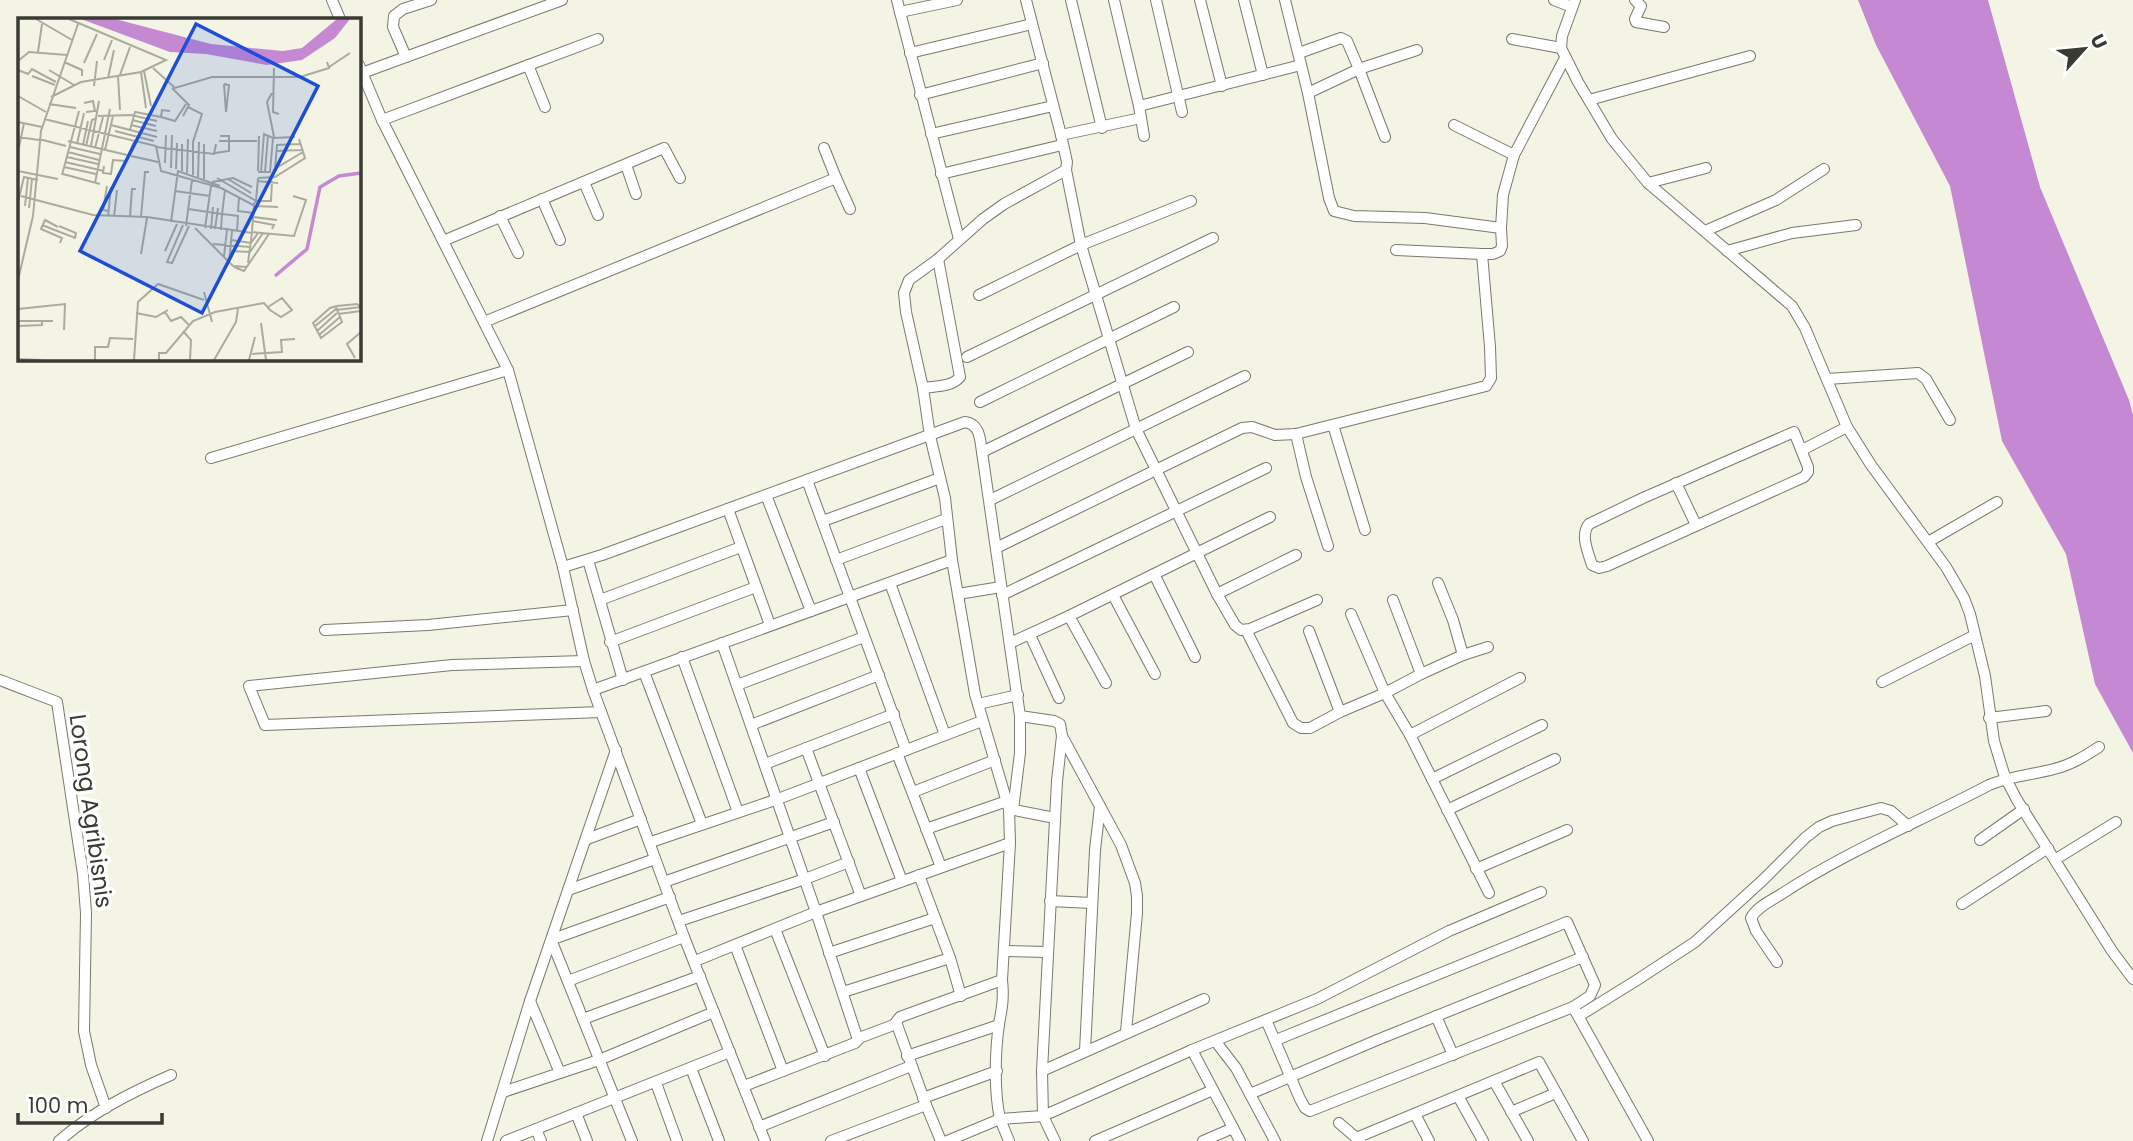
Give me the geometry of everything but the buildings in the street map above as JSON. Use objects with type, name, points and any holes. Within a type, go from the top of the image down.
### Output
[{"type":"street","points":[[332,0],[340,18]]},
{"type":"street","points":[[405,57],[393,27],[394,16],[403,9],[430,0]]},
{"type":"street","points":[[562,0],[537,5],[405,57],[360,69],[382,120],[508,370],[563,567],[584,662],[593,690],[684,937],[765,1141]]},
{"type":"street","points":[[897,0],[959,239]]},
{"type":"street","points":[[900,12],[957,0]]},
{"type":"street","points":[[1026,0],[1067,162],[1066,170],[1080,240],[1136,429],[1155,471],[1217,594],[1238,628],[1246,630],[1317,600]]},
{"type":"street","points":[[1071,0],[1102,128]]},
{"type":"street","points":[[1114,0],[1144,136]]},
{"type":"street","points":[[1156,0],[1182,112]]},
{"type":"street","points":[[1200,0],[1222,86]]},
{"type":"street","points":[[1244,0],[1262,75]]},
{"type":"street","points":[[1286,0],[1334,211],[1354,216],[1426,218],[1501,228]]},
{"type":"street","points":[[1554,0],[1574,3],[1562,36],[1564,53],[1612,139],[1648,183],[1792,306],[1805,328],[1847,427],[1871,466],[1956,582],[1964,598],[1975,635],[1989,718],[2005,778],[2112,951],[2133,979]]},
{"type":"street","points":[[1635,0],[1641,6],[1634,19],[1636,22],[1664,27]]},
{"type":"street","points":[[910,53],[1032,24]]},
{"type":"street","points":[[1299,53],[1339,38],[1347,41],[1385,137]]},
{"type":"street","points":[[382,120],[598,39]]},
{"type":"street","points":[[1513,39],[1564,53]]},
{"type":"street","points":[[1308,93],[1359,69],[1417,50]]},
{"type":"street","points":[[1396,250],[1496,254],[1502,249],[1501,228],[1506,178],[1514,155],[1564,53]]},
{"type":"street","points":[[1589,100],[1750,56]]},
{"type":"street","points":[[920,95],[1043,63]]},
{"type":"street","points":[[528,65],[545,107]]},
{"type":"street","points":[[1139,106],[1301,65]]},
{"type":"street","points":[[931,134],[1053,106]]},
{"type":"street","points":[[941,174],[1141,118]]},
{"type":"street","points":[[1454,125],[1514,155]]},
{"type":"street","points":[[443,241],[664,148],[680,178]]},
{"type":"street","points":[[824,149],[850,209]]},
{"type":"street","points":[[626,165],[636,194]]},
{"type":"street","points":[[1648,183],[1706,168]]},
{"type":"street","points":[[1705,231],[1776,200],[1824,169]]},
{"type":"street","points":[[1010,807],[982,721],[966,648],[945,498],[930,436],[904,293],[909,281],[1004,204],[1066,170]]},
{"type":"street","points":[[484,322],[835,178]]},
{"type":"street","points":[[584,182],[598,215]]},
{"type":"street","points":[[542,199],[560,240]]},
{"type":"street","points":[[979,295],[1080,240],[1191,201]]},
{"type":"street","points":[[500,216],[518,253]]},
{"type":"street","points":[[1727,251],[1792,233],[1856,225]]},
{"type":"street","points":[[967,357],[1213,238]]},
{"type":"street","points":[[996,548],[1242,428],[1252,427],[1275,435],[1296,434],[1481,388],[1489,383],[1491,378],[1482,254]]},
{"type":"street","points":[[923,388],[950,384],[960,377],[938,259]]},
{"type":"street","points":[[980,402],[1174,307]]},
{"type":"street","points":[[982,452],[1188,352]]},
{"type":"street","points":[[211,458],[508,370]]},
{"type":"street","points":[[1827,379],[1918,373],[1926,379],[1950,420]]},
{"type":"street","points":[[990,500],[1245,376]]},
{"type":"street","points":[[563,567],[968,422],[978,431],[1020,716],[1020,760],[1010,807],[1002,981],[1004,1001],[999,1025],[996,1094],[1000,1119],[1009,1141]]},
{"type":"street","points":[[1333,425],[1365,530]]},
{"type":"street","points":[[1802,450],[1847,427]]},
{"type":"street","points":[[1794,432],[1808,470],[1804,477],[1607,566],[1599,568],[1592,565],[1585,536],[1589,524],[1676,483],[1794,432]]},
{"type":"street","points":[[1296,434],[1328,546]]},
{"type":"street","points":[[958,594],[1002,591],[1177,512],[1266,468]]},
{"type":"street","points":[[823,521],[940,478]]},
{"type":"street","points":[[807,480],[894,714],[913,792],[941,867]]},
{"type":"street","points":[[1676,483],[1696,525]]},
{"type":"street","points":[[766,495],[811,611]]},
{"type":"street","points":[[1928,542],[1997,502]]},
{"type":"street","points":[[728,509],[770,625]]},
{"type":"street","points":[[1010,643],[1270,517]]},
{"type":"street","points":[[836,560],[946,520]]},
{"type":"street","points":[[600,600],[741,547]]},
{"type":"street","points":[[1217,594],[1296,555]]},
{"type":"street","points":[[588,560],[623,680]]},
{"type":"street","points":[[593,690],[952,560]]},
{"type":"street","points":[[1154,574],[1195,657]]},
{"type":"street","points":[[890,583],[945,734]]},
{"type":"street","points":[[1438,583],[1463,655]]},
{"type":"street","points":[[610,642],[756,587]]},
{"type":"street","points":[[1113,595],[1155,674]]},
{"type":"street","points":[[1392,600],[1421,674]]},
{"type":"street","points":[[324,630],[428,625],[573,610]]},
{"type":"street","points":[[1351,614],[1385,693],[1410,735],[1489,893]]},
{"type":"street","points":[[1069,616],[1106,683]]},
{"type":"street","points":[[1246,630],[1293,723],[1300,728],[1310,728],[1421,674],[1488,647]]},
{"type":"street","points":[[1309,631],[1340,712]]},
{"type":"street","points":[[1030,635],[1059,698]]},
{"type":"street","points":[[1882,682],[1975,635]]},
{"type":"street","points":[[737,685],[864,637]]},
{"type":"street","points":[[722,643],[859,1038]]},
{"type":"street","points":[[682,657],[738,812]]},
{"type":"street","points":[[584,662],[452,666],[249,686],[265,725],[601,712]]},
{"type":"street","points":[[644,672],[702,824]]},
{"type":"street","points":[[751,725],[879,675]]},
{"type":"street","points":[[1410,735],[1520,678]]},
{"type":"street","name":"Lorong Agribisnis","points":[[0,680],[57,702],[83,874],[86,913],[84,1031],[91,1065],[106,1108]]},
{"type":"street","points":[[978,704],[1018,695]]},
{"type":"street","points":[[1989,718],[2046,711]]},
{"type":"street","points":[[765,764],[894,714]]},
{"type":"street","points":[[1020,716],[1057,722],[1062,727],[1042,1070],[1043,1116],[1055,1141]]},
{"type":"street","points":[[650,842],[778,799],[982,721]]},
{"type":"street","points":[[1432,779],[1542,725]]},
{"type":"street","points":[[1062,736],[1128,860],[1137,896],[1126,1032]]},
{"type":"street","points":[[1777,962],[1752,923],[1754,912],[1804,879],[2005,778],[2055,769],[2074,762],[2099,747]]},
{"type":"street","points":[[806,748],[862,895]]},
{"type":"street","points":[[487,1141],[530,1001],[616,749]]},
{"type":"street","points":[[1447,810],[1555,759]]},
{"type":"street","points":[[913,792],[995,760]]},
{"type":"street","points":[[859,768],[902,881]]},
{"type":"street","points":[[1085,1051],[1100,805]]},
{"type":"street","points":[[926,829],[1010,807],[1055,818]]},
{"type":"street","points":[[1266,1020],[1305,1108],[1312,1111],[1401,1074],[1576,1011],[1637,981],[1695,942],[1819,827],[1881,808],[1891,811],[1909,826]]},
{"type":"street","points":[[1980,840],[2024,809]]},
{"type":"street","points":[[587,839],[641,819]]},
{"type":"street","points":[[664,882],[834,822]]},
{"type":"street","points":[[2056,859],[2116,822]]},
{"type":"street","points":[[1476,869],[1567,830]]},
{"type":"street","points":[[695,961],[816,912],[1010,843]]},
{"type":"street","points":[[1962,904],[2048,848]]},
{"type":"street","points":[[568,890],[655,859]]},
{"type":"street","points":[[679,921],[849,862]]},
{"type":"street","points":[[919,875],[961,996]]},
{"type":"street","points":[[947,1141],[1000,1119],[1043,1116],[1317,999],[1449,931],[1542,892]]},
{"type":"street","points":[[552,940],[670,897]]},
{"type":"street","points":[[1050,901],[1092,903]]},
{"type":"street","points":[[829,953],[935,918]]},
{"type":"street","points":[[1276,1040],[1567,922],[1595,985],[1590,996],[1576,1011]]},
{"type":"street","points":[[775,929],[825,1056]]},
{"type":"street","points":[[568,981],[684,937]]},
{"type":"street","points":[[552,940],[632,1141]]},
{"type":"street","points":[[735,945],[783,1071]]},
{"type":"street","points":[[1004,951],[1047,952]]},
{"type":"street","points":[[1250,1094],[1583,957]]},
{"type":"street","points":[[843,992],[950,958]]},
{"type":"street","points":[[583,1019],[700,976]]},
{"type":"street","points":[[744,1086],[855,1043],[859,1038],[896,1024],[900,1017],[1002,981]]},
{"type":"street","points":[[1042,1070],[1204,999]]},
{"type":"street","points":[[530,1001],[560,1073]]},
{"type":"street","points":[[1576,1011],[1648,1141]]},
{"type":"street","points":[[503,1092],[598,1060],[714,1012]]},
{"type":"street","points":[[1436,1016],[1453,1055]]},
{"type":"street","points":[[896,1024],[941,1141]]},
{"type":"street","points":[[907,1056],[999,1025]]},
{"type":"street","points":[[1216,1042],[1236,1068],[1275,1141]]},
{"type":"street","points":[[1192,1051],[1240,1141]]},
{"type":"street","points":[[506,1141],[730,1052]]},
{"type":"street","points":[[1339,1123],[1358,1140],[1539,1062],[1583,1141]]},
{"type":"street","points":[[759,1126],[911,1066]]},
{"type":"street","points":[[691,1068],[719,1141]]},
{"type":"street","points":[[831,1141],[997,1071]]},
{"type":"street","points":[[59,1141],[128,1094],[171,1075]]},
{"type":"street","points":[[1494,1081],[1528,1141]]},
{"type":"street","points":[[656,1083],[677,1141]]},
{"type":"street","points":[[1095,1141],[1213,1090]]},
{"type":"street","points":[[1511,1112],[1556,1093]]},
{"type":"street","points":[[1458,1096],[1483,1141]]},
{"type":"street","points":[[576,1113],[587,1141]]},
{"type":"street","points":[[1415,1114],[1429,1141]]},
{"type":"street","points":[[1203,1141],[1233,1128]]},
{"type":"street","points":[[536,1129],[541,1141]]},
{"type":"street","points":[[1376,1130],[1381,1141]]},
{"type":"shaded area","points":[[1858,0],[1988,0],[2040,187],[2133,415],[2133,753],[2095,684],[2066,554],[2002,441],[1950,186],[1876,45]]}]
